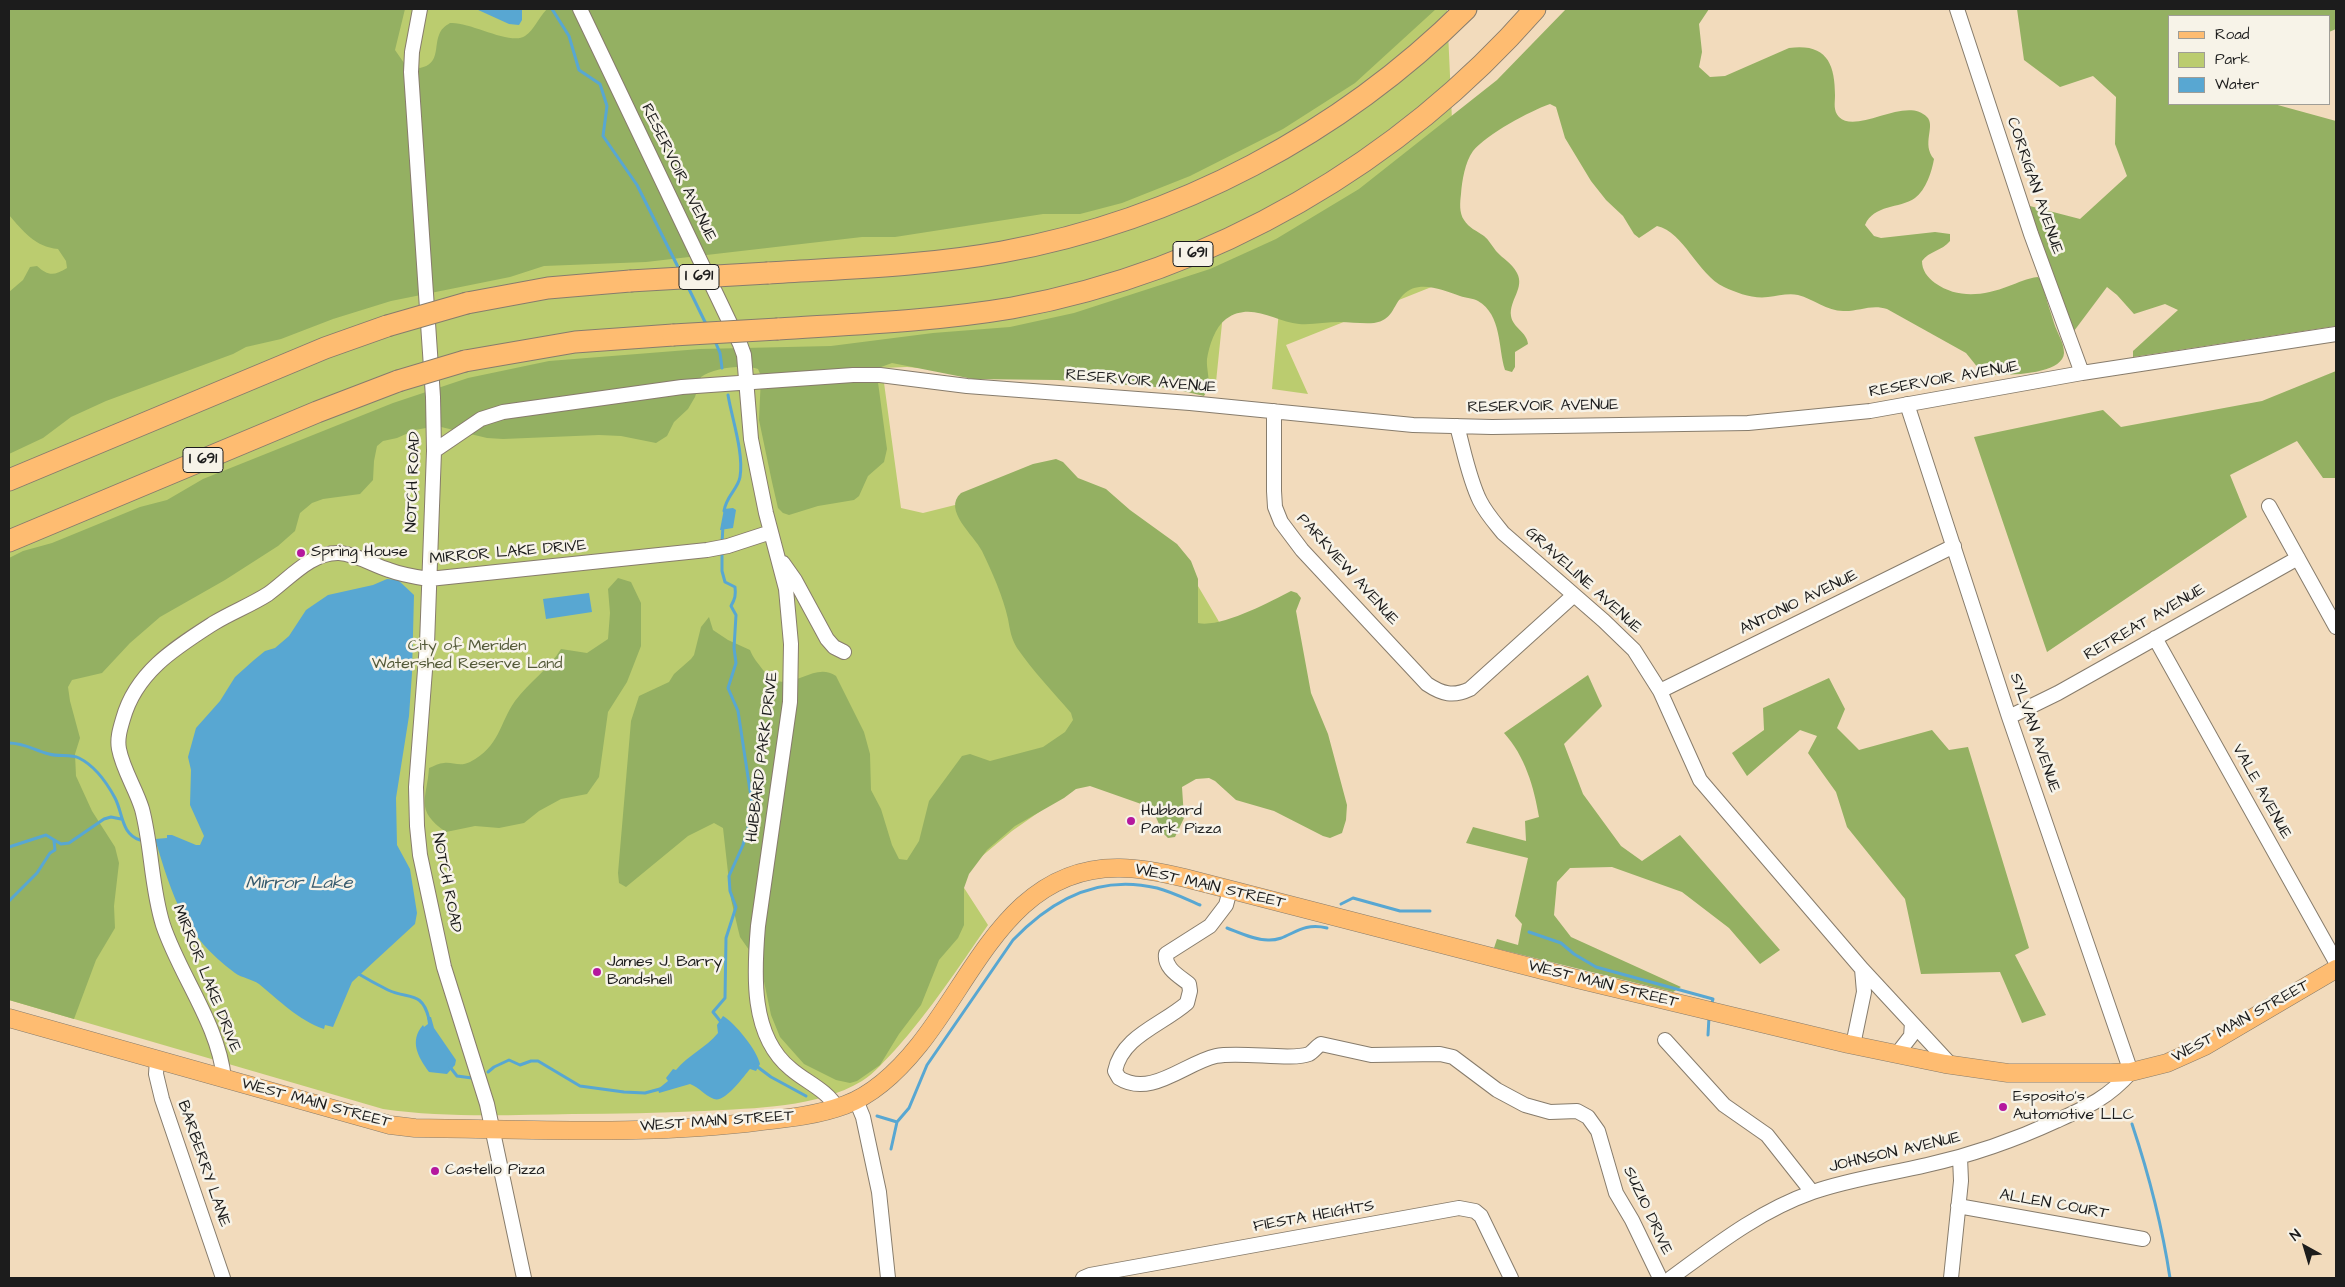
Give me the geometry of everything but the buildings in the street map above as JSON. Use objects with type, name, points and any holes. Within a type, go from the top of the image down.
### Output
[{"type":"highway","name":"I 691","points":[[9,480],[325,348],[387,326],[467,304],[540,290],[630,282],[911,264],[988,254],[1079,234],[1148,212],[1244,170],[1318,128],[1386,80],[1466,9]]},
{"type":"highway","name":"I 691","points":[[9,541],[317,412],[398,381],[465,361],[574,342],[930,318],[1013,307],[1096,288],[1196,253],[1249,229],[1295,204],[1380,150],[1432,110],[1469,77],[1535,9]]},
{"type":"main road","name":"WEST MAIN STREET","points":[[9,1018],[390,1125],[415,1128],[696,1127],[802,1116],[837,1108],[873,1090],[908,1058],[1009,918],[1024,902],[1042,889],[1078,873],[1100,868],[1161,872],[1710,1011],[1853,1045],[1951,1066],[2008,1073],[2131,1072],[2167,1063],[2192,1052],[2336,968]]},
{"type":"street","name":"NOTCH ROAD","points":[[420,9],[413,45],[411,72],[433,397],[434,451],[427,644],[416,787],[420,855],[446,975],[487,1104],[490,1128],[524,1278]]},
{"type":"street","name":"RESERVOIR AVENUE","points":[[580,9],[740,344],[747,382]]},
{"type":"street","name":"CORRIGAN AVENUE","points":[[1957,9],[2031,234],[2082,373]]},
{"type":"street","name":"RESERVOIR AVENUE","points":[[434,451],[481,419],[503,412],[626,393],[747,382],[880,375],[967,386],[1274,411],[1379,422],[1457,426],[1748,423],[1832,416],[2082,373],[2336,334]]},
{"type":"street","name":"HUBBARD PARK DRIVE","points":[[747,382],[746,400],[751,439],[771,532],[786,589],[792,673],[786,739],[758,926],[756,950],[758,999],[761,1019],[775,1051],[789,1068],[829,1096],[837,1108]]},
{"type":"street","name":"SYLVAN AVENUE","points":[[1907,404],[2009,717],[2131,1072]]},
{"type":"street","name":"PARKVIEW AVENUE","points":[[1274,411],[1275,507],[1281,522],[1302,550],[1427,684],[1437,691],[1459,694],[1470,688],[1574,595]]},
{"type":"street","name":"GRAVELINE AVENUE","points":[[1457,426],[1474,485],[1480,501],[1491,518],[1503,533],[1620,635],[1634,650],[1660,691],[1700,780],[1862,969],[1951,1066]]},
{"type":"street","points":[[2269,506],[2336,627]]},
{"type":"street","name":"MIRROR LAKE DRIVE","points":[[224,1079],[218,1047],[170,945],[157,902],[145,822],[118,747],[119,733],[125,713],[142,679],[168,653],[218,621],[267,594],[313,560],[325,554],[339,553],[390,571],[429,579],[706,550],[728,546],[771,532]]},
{"type":"street","name":"ANTONIO AVENUE","points":[[1660,691],[1954,546]]},
{"type":"street","points":[[778,557],[795,580],[827,639],[834,647],[844,652]]},
{"type":"street","name":"RETREAT AVENUE","points":[[2009,717],[2058,693],[2298,558]]},
{"type":"street","name":"VALE AVENUE","points":[[2155,638],[2336,962]]},
{"type":"street","name":"SUZIO DRIVE","points":[[1230,890],[1226,904],[1210,926],[1166,954],[1165,961],[1168,967],[1189,984],[1190,991],[1187,1002],[1128,1044],[1116,1062],[1114,1071],[1119,1078],[1134,1085],[1152,1082],[1214,1056],[1230,1053],[1288,1056],[1309,1054],[1320,1044],[1371,1055],[1426,1053],[1453,1057],[1497,1090],[1517,1101],[1550,1112],[1577,1111],[1588,1117],[1598,1131],[1616,1193],[1632,1220],[1660,1278]]},
{"type":"street","points":[[1853,1045],[1864,992],[1862,969]]},
{"type":"street","points":[[1897,1054],[1912,1036],[1912,1023]]},
{"type":"street","points":[[1665,1040],[1724,1105],[1767,1135],[1812,1192]]},
{"type":"street","name":"BARBERRY LANE","points":[[157,1060],[156,1074],[162,1099],[223,1278]]},
{"type":"street","name":"JOHNSON AVENUE","points":[[1671,1278],[1688,1273],[1744,1225],[1812,1192],[1847,1182],[1960,1157],[2034,1130],[2084,1108],[2109,1094],[2131,1072]]},
{"type":"street","points":[[856,1100],[863,1117],[879,1192],[888,1278]]},
{"type":"street","points":[[1952,1278],[1961,1181],[1960,1157]]},
{"type":"street","name":"ALLEN COURT","points":[[1958,1206],[2052,1221],[2143,1240]]},
{"type":"street","name":"FIESTA HEIGHTS","points":[[1083,1278],[1090,1275],[1459,1208],[1475,1211],[1481,1216],[1511,1278]]},
{"type":"green space","name":"City of Meriden Watershed Reserve Land","points":[[9,9],[1447,9],[1459,276],[1286,345],[1308,394],[1272,389],[1279,310],[1224,304],[1216,382],[1198,380],[1198,390],[907,367],[882,368],[901,508],[923,513],[955,505],[1175,547],[1218,620],[1279,745],[1112,761],[1012,831],[957,877],[988,925],[932,1005],[895,1050],[867,1078],[844,1090],[826,1097],[785,1105],[687,1112],[477,1115],[429,1114],[383,1109],[9,1000]]},
{"type":"green space","points":[[9,9],[405,9],[395,50],[404,63],[420,68],[431,63],[435,55],[440,33],[450,23],[458,23],[500,36],[519,38],[525,36],[534,27],[547,9],[1436,9],[1355,83],[1283,129],[1190,176],[1122,203],[1080,214],[1043,214],[895,237],[862,237],[646,262],[544,266],[510,277],[391,301],[333,319],[281,339],[246,347],[233,354],[106,401],[71,417],[43,438],[9,454],[9,292],[23,280],[30,267],[37,266],[44,272],[51,274],[67,268],[66,261],[58,249],[36,242],[9,215]]},
{"type":"green space","points":[[1566,9],[1709,9],[1699,24],[1702,52],[1699,67],[1710,77],[1725,76],[1789,48],[1802,47],[1820,52],[1830,65],[1835,84],[1835,109],[1839,117],[1847,121],[1857,122],[1907,110],[1918,111],[1927,117],[1930,125],[1928,141],[1930,153],[1934,159],[1925,185],[1915,198],[1874,213],[1865,225],[1874,236],[1881,238],[1935,232],[1950,234],[1950,241],[1928,255],[1922,261],[1922,264],[1925,273],[1935,283],[1953,292],[1980,294],[2038,277],[2042,282],[2054,323],[2063,345],[2064,353],[2061,361],[2053,366],[2030,373],[1983,374],[1966,353],[1887,309],[1876,307],[1839,311],[1798,295],[1787,294],[1757,297],[1724,287],[1706,273],[1675,236],[1667,230],[1657,226],[1639,238],[1634,234],[1623,216],[1606,200],[1591,181],[1565,138],[1556,107],[1550,104],[1509,124],[1480,144],[1473,151],[1468,161],[1462,183],[1460,207],[1464,220],[1486,238],[1496,251],[1513,266],[1519,278],[1511,316],[1514,324],[1525,336],[1528,344],[1515,352],[1515,367],[1512,372],[1505,370],[1498,332],[1486,307],[1474,299],[1431,287],[1409,290],[1399,300],[1389,316],[1374,323],[1299,324],[1254,312],[1235,314],[1222,322],[1213,337],[1207,359],[1209,382],[1204,396],[1170,388],[1057,380],[973,379],[892,363],[881,367],[877,375],[887,449],[884,462],[868,476],[859,496],[854,500],[818,506],[789,515],[783,513],[778,508],[772,482],[759,420],[761,376],[758,369],[737,367],[721,369],[701,377],[695,397],[688,409],[674,422],[667,436],[656,443],[621,436],[599,435],[487,438],[437,426],[415,430],[397,438],[383,441],[377,446],[373,480],[360,494],[323,499],[312,503],[300,513],[295,531],[278,546],[225,580],[160,617],[130,643],[102,673],[72,680],[68,687],[80,738],[75,754],[76,776],[92,811],[115,847],[119,863],[114,906],[115,928],[96,960],[74,1019],[9,1000],[9,558],[23,551],[52,543],[140,507],[167,500],[203,479],[393,403],[468,378],[549,361],[700,349],[831,346],[933,333],[1010,327],[1074,313],[1210,269],[1276,239],[1359,189],[1497,80]]},
{"type":"green space","points":[[2017,9],[2336,9],[2336,29],[2330,32],[2330,15],[2168,15],[2168,105],[2278,105],[2336,121],[2336,326],[2133,357],[2133,351],[2178,310],[2165,304],[2134,314],[2107,287],[2074,331],[2026,205],[2080,219],[2127,176],[2115,144],[2116,97],[2093,76],[2060,87],[2024,60]]},
{"type":"green space","points":[[2336,371],[2336,478],[2323,478],[2297,441],[2230,475],[2247,517],[2047,652],[1974,437],[2103,410],[2121,427],[2262,401]]},
{"type":"green space","points":[[1056,459],[1063,462],[1078,478],[1106,489],[1130,510],[1177,544],[1191,561],[1198,579],[1198,623],[1208,624],[1232,618],[1291,591],[1297,593],[1301,598],[1296,611],[1311,693],[1328,734],[1347,805],[1346,820],[1342,833],[1330,838],[1323,836],[1274,811],[1236,800],[1209,778],[1196,779],[1182,787],[1184,818],[1175,837],[1168,838],[1163,833],[1155,815],[1144,805],[1090,786],[1076,789],[1015,826],[987,850],[969,874],[964,888],[964,925],[958,938],[939,960],[921,1005],[899,1034],[880,1065],[857,1081],[850,1083],[836,1080],[804,1064],[780,1037],[771,1015],[761,967],[740,937],[731,899],[723,828],[714,823],[688,836],[626,887],[619,883],[618,873],[631,721],[639,696],[669,682],[674,674],[691,659],[694,655],[701,627],[709,617],[713,630],[728,640],[750,650],[763,670],[772,678],[781,682],[790,681],[818,672],[827,672],[836,676],[864,732],[870,754],[871,790],[881,809],[892,845],[899,859],[907,860],[919,841],[929,801],[962,756],[970,754],[990,761],[1043,747],[1065,732],[1073,720],[1071,713],[1017,648],[993,576],[982,551],[961,522],[955,507],[956,500],[961,493],[1033,464]]},
{"type":"green space","points":[[618,578],[631,582],[641,603],[641,646],[627,682],[608,712],[599,777],[587,794],[561,799],[539,811],[524,823],[499,828],[475,826],[446,832],[436,824],[426,810],[425,796],[429,768],[442,763],[466,763],[480,756],[493,742],[515,701],[551,663],[561,649],[587,653],[608,639],[610,613],[608,589]]},
{"type":"green space","points":[[1588,675],[1602,706],[1564,744],[1583,794],[1621,846],[1642,861],[1680,835],[1780,950],[1760,964],[1729,928],[1682,892],[1612,867],[1570,868],[1557,882],[1554,915],[1571,937],[1681,987],[1673,992],[1494,948],[1497,939],[1518,945],[1522,924],[1515,916],[1528,858],[1466,843],[1473,827],[1526,841],[1525,821],[1539,817],[1537,806],[1528,772],[1518,752],[1504,733]]},
{"type":"green space","points":[[1829,678],[1845,709],[1837,728],[1859,750],[1932,730],[1949,750],[1968,747],[2029,948],[2015,955],[2046,1015],[2022,1023],[2000,972],[1921,974],[1905,899],[1847,827],[1836,792],[1808,753],[1817,736],[1800,730],[1747,776],[1732,753],[1764,730],[1763,708]]},
{"type":"water","points":[[476,9],[522,9],[522,20],[519,25],[509,24]]},
{"type":"water","points":[[733,508],[736,510],[733,528],[720,530],[724,509]]},
{"type":"water","name":"Mirror Lake","points":[[387,579],[398,580],[414,595],[409,716],[396,798],[397,845],[410,869],[417,913],[415,924],[352,982],[333,1027],[325,1025],[324,1029],[306,1021],[259,984],[235,973],[203,944],[182,914],[155,839],[167,838],[167,835],[172,835],[200,845],[204,836],[190,805],[191,770],[188,757],[196,728],[220,701],[235,677],[265,651],[275,648],[289,636],[306,610],[328,595],[373,585]]},
{"type":"water","points":[[589,593],[592,612],[546,619],[543,599]]},
{"type":"water","points":[[723,1016],[739,1031],[755,1052],[760,1064],[756,1071],[750,1069],[734,1088],[718,1099],[711,1098],[690,1084],[659,1093],[658,1089],[668,1081],[666,1078],[673,1069],[676,1070],[718,1033],[717,1025]]},
{"type":"water","points":[[427,1017],[431,1017],[434,1028],[456,1060],[455,1065],[447,1074],[429,1072],[421,1061],[416,1037],[423,1025],[424,1027],[428,1024]]},
{"type":"waterway","points":[[552,9],[569,36],[579,70],[600,84],[607,106],[603,136],[637,185],[680,271]]},
{"type":"waterway","points":[[687,285],[706,324]]},
{"type":"waterway","points":[[715,341],[720,353],[722,368]]},
{"type":"waterway","points":[[724,511],[727,501],[739,481],[741,468],[739,447],[728,395]]},
{"type":"waterway","points":[[722,544],[723,525]]},
{"type":"waterway","points":[[721,1022],[713,1012],[725,998],[726,938],[736,907],[730,891],[729,876],[743,845],[753,810],[738,711],[728,688],[736,663],[734,648],[736,615],[731,606],[735,597],[735,587],[725,582],[722,571],[722,550]]},
{"type":"waterway","points":[[9,743],[24,745],[53,755],[76,757],[85,761],[100,775],[115,798],[129,833],[140,840]]},
{"type":"waterway","points":[[9,847],[46,835],[61,844],[69,843],[104,819],[111,817],[121,819]]},
{"type":"waterway","points":[[9,901],[37,873],[50,853],[55,850],[54,841]]},
{"type":"waterway","points":[[891,1149],[897,1122],[909,1108],[927,1065],[1013,940],[1028,925],[1060,902],[1078,893],[1096,887],[1116,884],[1157,888],[1200,905]]},
{"type":"waterway","points":[[1341,904],[1353,898],[1400,911],[1430,911]]},
{"type":"waterway","points":[[1227,928],[1252,938],[1263,940],[1282,938],[1309,927],[1327,928]]},
{"type":"waterway","points":[[1529,932],[1561,943],[1574,954],[1596,967],[1713,999],[1711,1006]]},
{"type":"waterway","points":[[357,973],[388,990],[414,997],[423,1004],[429,1019]]},
{"type":"waterway","points":[[1708,1035],[1709,1017]]},
{"type":"waterway","points":[[488,1072],[509,1060],[520,1065],[531,1061],[538,1061],[580,1086],[645,1093],[660,1089]]},
{"type":"waterway","points":[[755,1065],[771,1077],[806,1096]]},
{"type":"waterway","points":[[450,1067],[457,1076],[472,1078]]},
{"type":"waterway","points":[[877,1116],[897,1122]]},
{"type":"waterway","points":[[2132,1124],[2154,1200],[2170,1278]]},
{"type":"place","name":"Spring House","points":[[301,553]]},
{"type":"place","name":"Hubbard Park Pizza","points":[[1131,821]]},
{"type":"place","name":"James J. Barry Bandshell","points":[[597,972]]},
{"type":"place","name":"Esposito's Automotive LLC","points":[[2003,1107]]},
{"type":"place","name":"Castello Pizza","points":[[435,1171]]}]
